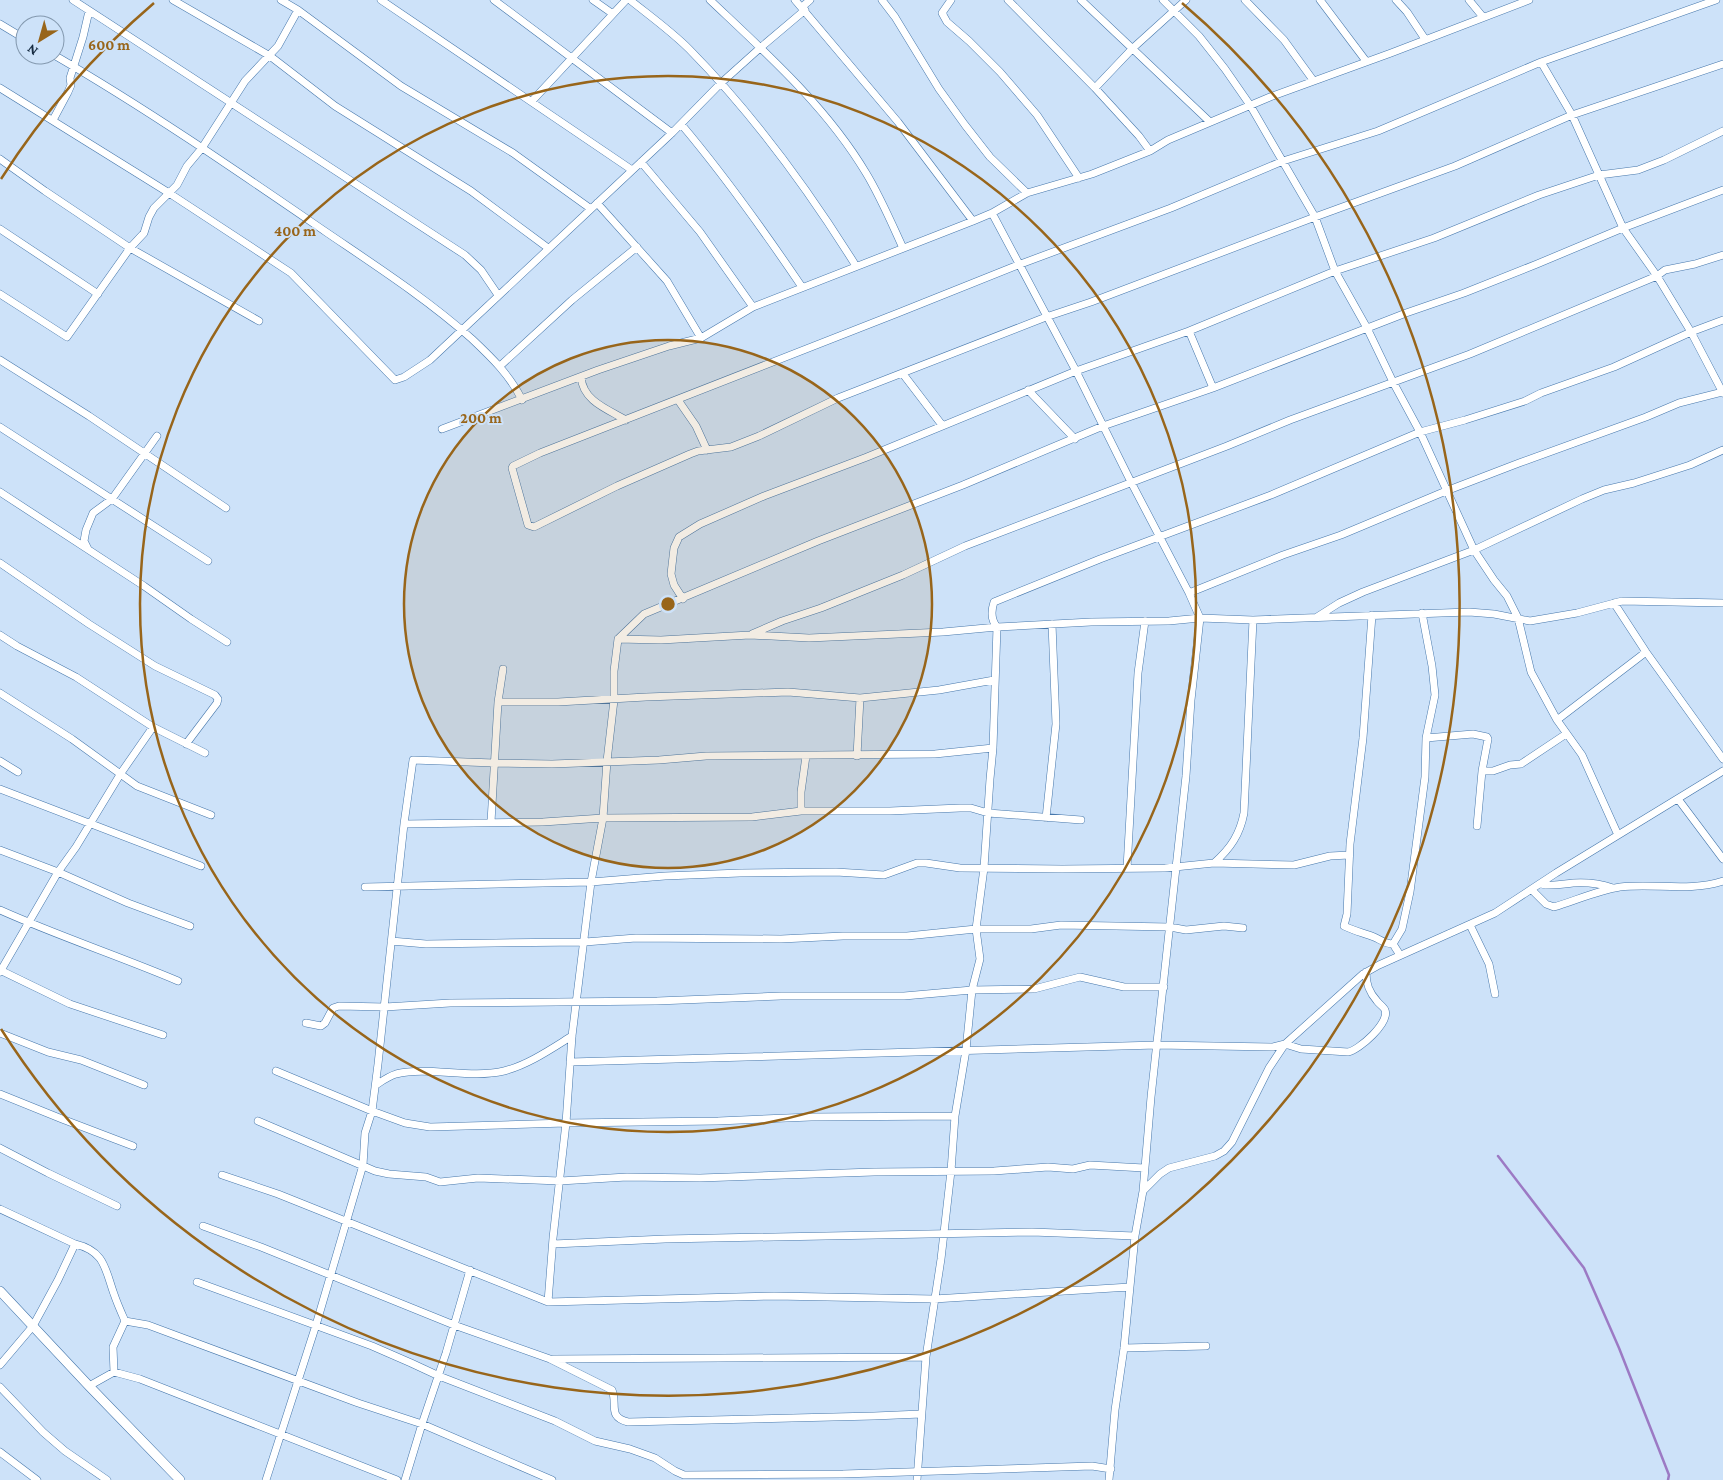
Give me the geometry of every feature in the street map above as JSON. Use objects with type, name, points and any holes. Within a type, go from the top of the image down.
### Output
[{"type":"street","points":[[73,0],[465,255],[482,270],[498,295]]},
{"type":"street","points":[[173,0],[270,56],[335,106],[471,191],[548,248]]},
{"type":"street","points":[[281,0],[298,10],[401,86],[501,145],[594,206],[637,246],[667,281],[701,338]]},
{"type":"street","points":[[382,0],[632,170]]},
{"type":"street","points":[[494,0],[572,56],[672,133]]},
{"type":"street","points":[[593,0],[613,14]]},
{"type":"street","points":[[532,101],[626,0]]},
{"type":"street","points":[[630,0],[688,48],[743,107],[826,218],[856,266]]},
{"type":"street","points":[[710,0],[794,82],[832,125],[865,172],[888,214],[903,248]]},
{"type":"street","points":[[795,0],[804,8],[898,122],[973,221]]},
{"type":"street","points":[[0,88],[169,193],[291,273],[395,380],[416,370],[430,360],[672,133],[721,84],[804,8],[810,0]]},
{"type":"street","points":[[882,0],[939,89],[965,125],[990,157],[1027,194]]},
{"type":"street","points":[[951,0],[942,13],[947,22],[1000,72],[1036,115],[1079,178]]},
{"type":"street","points":[[1008,0],[1095,88],[1139,136],[1150,151]]},
{"type":"street","points":[[1081,0],[1210,122]]},
{"type":"street","points":[[1163,0],[1198,36],[1225,69],[1250,106],[1316,217],[1336,271],[1420,432],[1474,550],[1507,596],[1518,618],[1532,672],[1557,720],[1582,755],[1618,835]]},
{"type":"street","points":[[1095,88],[1133,48],[1186,0]]},
{"type":"street","points":[[1245,0],[1284,40],[1313,80]]},
{"type":"street","points":[[1320,0],[1366,61]]},
{"type":"street","points":[[1396,0],[1426,39]]},
{"type":"street","points":[[1469,0],[1484,17]]},
{"type":"street","points":[[442,430],[581,377],[669,346],[701,338],[753,307],[973,221],[1027,194],[1092,174],[1150,151],[1168,140],[1210,122],[1313,80],[1529,0]]},
{"type":"street","points":[[1716,0],[1540,62],[1378,131],[1283,161],[1171,208],[1018,264],[540,453],[513,466],[511,471],[528,525],[534,527],[641,475],[698,451],[730,447],[759,436],[838,398],[1046,317],[1091,302],[1455,166],[1572,115],[1723,64]]},
{"type":"street","points":[[0,294],[67,337],[130,248],[144,234],[154,208],[177,185],[187,166],[202,148],[249,76],[278,46],[298,10]]},
{"type":"street","points":[[52,120],[71,85],[70,78],[89,11]]},
{"type":"street","points":[[0,24],[15,33]]},
{"type":"street","points":[[65,62],[202,148],[423,299],[461,330],[500,366],[511,379],[522,400]]},
{"type":"street","points":[[1189,593],[1283,555],[1342,536],[1446,491],[1679,403],[1723,393],[1691,332],[1657,276],[1623,228],[1572,115],[1540,62]]},
{"type":"street","points":[[681,124],[766,233],[802,287]]},
{"type":"street","points":[[683,599],[674,585],[672,574],[674,548],[679,537],[687,531],[764,496],[1076,370],[1189,331],[1336,271],[1434,238],[1539,195],[1599,175],[1638,170],[1664,160],[1723,131]]},
{"type":"street","points":[[0,159],[130,248],[259,321]]},
{"type":"street","points":[[641,162],[700,232],[753,307]]},
{"type":"street","points":[[548,1302],[566,1123],[572,1036],[591,882],[603,818],[618,640],[644,614],[818,541],[963,485],[1103,426],[1213,388],[1537,264],[1623,228],[1723,190]]},
{"type":"street","points":[[992,213],[1076,370],[1130,482],[1189,593],[1200,618],[1186,776],[1143,1191],[1135,1236],[1124,1348],[1116,1395],[1109,1480]]},
{"type":"street","points":[[0,230],[98,294]]},
{"type":"street","points":[[500,366],[572,300],[637,246]]},
{"type":"street","points":[[750,635],[782,621],[822,608],[903,576],[966,546],[1470,354],[1657,276],[1665,270],[1723,255]]},
{"type":"street","points":[[917,1480],[926,1357],[941,1259],[955,1116],[966,1050],[972,990],[980,959],[976,929],[984,868],[993,748],[996,627],[992,614],[996,601],[1271,495],[1420,432],[1525,401],[1723,320]]},
{"type":"street","points":[[1189,331],[1213,388]]},
{"type":"street","points":[[0,360],[226,508]]},
{"type":"street","points":[[903,374],[942,425]]},
{"type":"street","points":[[581,377],[585,393],[591,400],[626,420]]},
{"type":"street","points":[[1028,390],[1075,439]]},
{"type":"street","points":[[678,400],[696,426],[707,450]]},
{"type":"street","points":[[0,427],[208,561]]},
{"type":"street","points":[[89,550],[84,542],[86,530],[94,514],[112,499],[157,436]]},
{"type":"street","points":[[1315,618],[1363,592],[1474,550],[1590,496],[1690,465],[1723,450]]},
{"type":"street","points":[[0,492],[227,642]]},
{"type":"street","points":[[0,563],[89,624],[155,666],[215,696],[218,699],[217,703],[186,744]]},
{"type":"street","points":[[618,640],[661,640],[750,635],[809,638],[943,632],[1052,624],[1169,621],[1200,618],[1253,620],[1469,612],[1494,614],[1530,622],[1577,613],[1614,603],[1634,601],[1723,602]]},
{"type":"street","points":[[1614,603],[1646,652],[1723,759]]},
{"type":"street","points":[[1393,944],[1402,929],[1410,892],[1425,777],[1426,738],[1434,695],[1434,681],[1422,613]]},
{"type":"street","points":[[1372,615],[1363,738],[1349,855],[1347,914],[1344,926],[1374,937],[1386,944],[1393,944]]},
{"type":"street","points":[[1214,862],[1232,845],[1241,826],[1244,813],[1253,620]]},
{"type":"street","points":[[1126,868],[1138,673],[1145,621]]},
{"type":"street","points":[[1046,818],[1056,724],[1052,624]]},
{"type":"street","points":[[0,635],[76,677],[153,727],[205,753]]},
{"type":"street","points":[[1557,720],[1646,652]]},
{"type":"street","points":[[491,822],[498,702],[503,669]]},
{"type":"street","points":[[498,702],[614,700],[646,697],[788,692],[860,698],[939,690],[994,680]]},
{"type":"street","points":[[0,693],[121,773],[137,786],[211,815]]},
{"type":"street","points":[[857,756],[860,698]]},
{"type":"street","points":[[153,727],[121,773],[58,872],[0,971],[70,1004],[163,1035]]},
{"type":"street","points":[[1426,738],[1473,734],[1487,737],[1477,826]]},
{"type":"street","points":[[1482,771],[1493,771],[1510,765],[1521,764],[1566,734]]},
{"type":"street","points":[[266,1480],[316,1324],[362,1165],[365,1133],[372,1111],[376,1085],[404,824],[413,760],[552,764],[733,755],[857,756],[935,754],[993,748]]},
{"type":"street","points":[[800,811],[806,756]]},
{"type":"street","points":[[0,761],[18,772]]},
{"type":"street","points":[[1143,1191],[1169,1168],[1215,1156],[1224,1151],[1232,1142],[1269,1068],[1285,1044],[1366,972],[1495,913],[1723,771]]},
{"type":"street","points":[[0,789],[201,866]]},
{"type":"street","points":[[1678,799],[1723,859]]},
{"type":"street","points":[[404,824],[543,822],[603,818],[752,817],[800,811],[890,812],[960,808],[971,808],[988,813],[1081,820]]},
{"type":"street","points":[[0,850],[58,872],[128,903],[190,926]]},
{"type":"street","points":[[365,887],[591,882],[665,876],[740,873],[836,872],[884,875],[917,863],[926,862],[960,868],[1176,868],[1214,862],[1294,865],[1330,856],[1349,855]]},
{"type":"street","points":[[1532,890],[1546,904],[1554,907],[1614,888],[1641,886],[1687,888],[1723,881]]},
{"type":"street","points":[[1541,884],[1549,886],[1582,883],[1605,885],[1614,888]]},
{"type":"street","points":[[0,910],[28,923],[178,980]]},
{"type":"street","points":[[391,941],[426,944],[585,942],[636,938],[782,939],[844,936],[907,936],[976,929],[1031,930],[1061,925],[1186,930],[1224,926],[1243,928]]},
{"type":"street","points":[[1470,925],[1488,964],[1495,994]]},
{"type":"street","points":[[1393,944],[1400,955]]},
{"type":"street","points":[[570,1062],[1157,1045],[1273,1047],[1285,1044],[1301,1049],[1348,1052],[1353,1051],[1371,1036],[1383,1022],[1385,1010],[1372,995],[1368,987],[1366,972]]},
{"type":"street","points":[[306,1024],[320,1026],[325,1023],[333,1008],[450,1003],[657,1001],[780,996],[904,996],[972,990],[1034,989],[1080,977],[1124,987],[1164,987]]},
{"type":"street","points":[[0,1033],[48,1052],[80,1060],[144,1085]]},
{"type":"street","points":[[376,1085],[394,1075],[409,1072],[468,1074],[504,1071],[535,1058],[572,1036]]},
{"type":"street","points":[[276,1071],[404,1123],[430,1127],[718,1121],[811,1117],[955,1116]]},
{"type":"street","points":[[0,1094],[62,1120],[133,1146]]},
{"type":"street","points":[[258,1121],[362,1165],[389,1174],[426,1178],[440,1182],[478,1178],[560,1181],[792,1174],[994,1171],[1048,1167],[1073,1168],[1090,1165],[1144,1168]]},
{"type":"street","points":[[0,1148],[117,1206]]},
{"type":"street","points":[[222,1176],[278,1194],[548,1302],[774,1296],[934,1299],[1130,1287]]},
{"type":"street","points":[[0,1209],[75,1244],[89,1247],[102,1260],[109,1274],[125,1321],[113,1348],[114,1372]]},
{"type":"street","points":[[203,1226],[454,1325],[550,1359],[612,1390],[615,1396],[614,1408],[616,1416],[628,1422],[921,1414]]},
{"type":"street","points":[[553,1244],[665,1239],[1032,1232],[1135,1236]]},
{"type":"street","points":[[0,1365],[33,1326],[75,1244]]},
{"type":"street","points":[[405,1480],[439,1376],[470,1270]]},
{"type":"street","points":[[196,1282],[316,1324],[411,1362],[439,1376],[555,1421],[595,1441],[630,1449],[655,1458],[684,1475],[843,1474],[1092,1466],[1111,1469]]},
{"type":"street","points":[[0,1291],[180,1480]]},
{"type":"street","points":[[125,1321],[148,1325],[422,1424],[552,1480]]},
{"type":"street","points":[[1124,1348],[1206,1346]]},
{"type":"street","points":[[550,1359],[926,1357]]},
{"type":"street","points":[[89,1386],[114,1372],[140,1380],[397,1480]]},
{"type":"street","points":[[0,1387],[64,1451],[107,1480]]},
{"type":"street","points":[[0,1452],[37,1480]]},
{"type":"waterway","points":[[1498,1156],[1584,1268],[1619,1348],[1669,1475],[1668,1480]]}]
